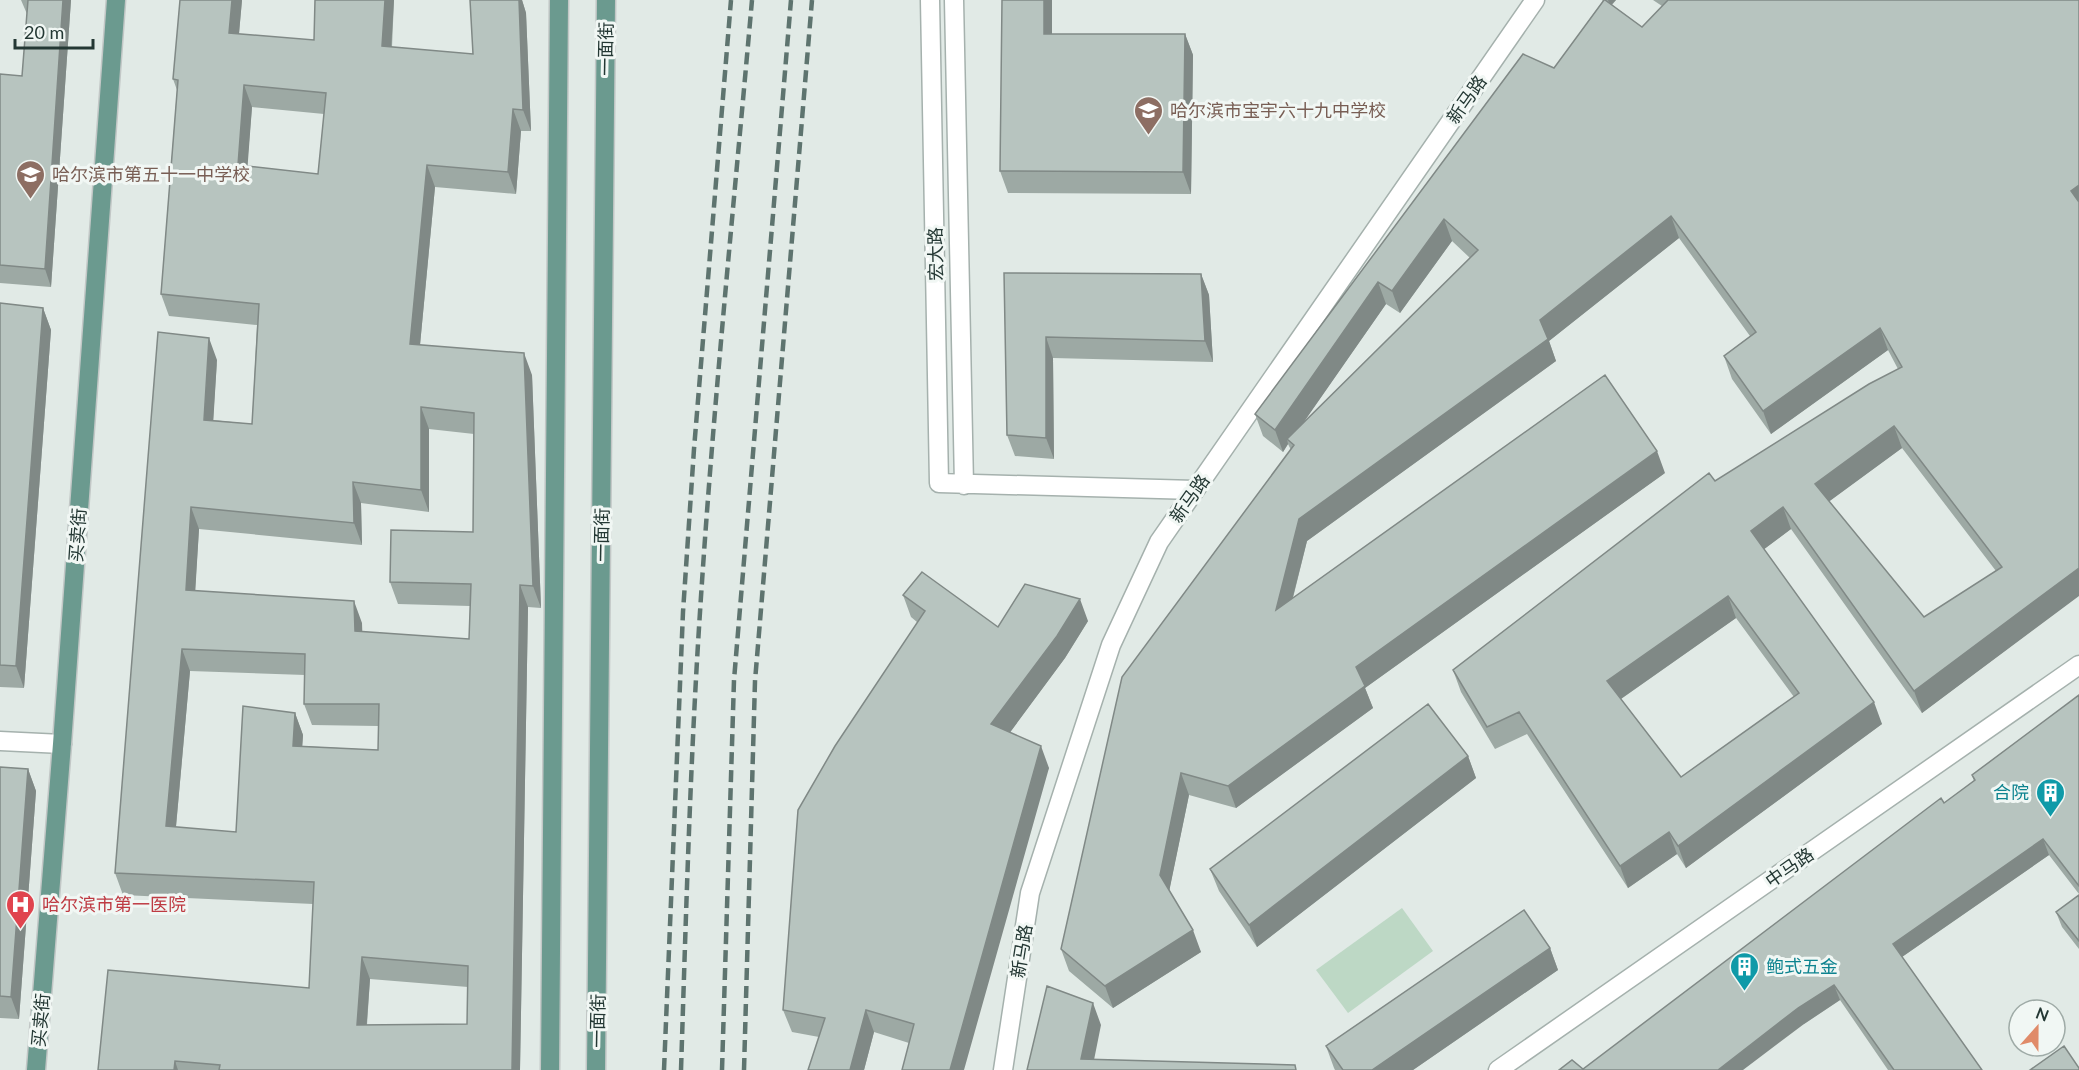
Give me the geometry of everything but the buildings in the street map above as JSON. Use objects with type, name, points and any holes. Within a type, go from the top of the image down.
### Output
[{"type":"main road","name":"买卖街","points":[[36,1070],[116,0]]},
{"type":"main road","points":[[550,1070],[559,0]]},
{"type":"main road","name":"一面街","points":[[596,1070],[606,0]]},
{"type":"street","name":"宏大路","points":[[930,0],[939,483],[1195,490]]},
{"type":"street","name":"宏大路","points":[[954,0],[964,485]]},
{"type":"street","name":"新马路","points":[[1003,1070],[1030,893],[1108,656],[1159,542],[1535,0]]},
{"type":"street","name":"中马路","points":[[1498,1070],[2079,665]]},
{"type":"street","points":[[0,741],[62,744]]},
{"type":"green space","points":[[1402,908],[1433,951],[1348,1013],[1316,970]]},
{"type":"railway","points":[[664,1070],[683,612],[731,0]]},
{"type":"railway","points":[[681,1070],[691,784],[705,536],[752,0]]},
{"type":"railway","points":[[722,1070],[734,680],[791,0]]},
{"type":"railway","points":[[744,1070],[755,681],[812,0]]},
{"type":"place","name":"哈尔滨市宝宇六十九中学校","points":[[1149,136]]},
{"type":"place","name":"哈尔滨市第五十一中学校","points":[[31,200]]},
{"type":"place","name":"合院","points":[[2050,818]]},
{"type":"place","name":"哈尔滨市第一医院","points":[[21,930]]},
{"type":"place","name":"鲍式五金","points":[[1745,992]]}]
